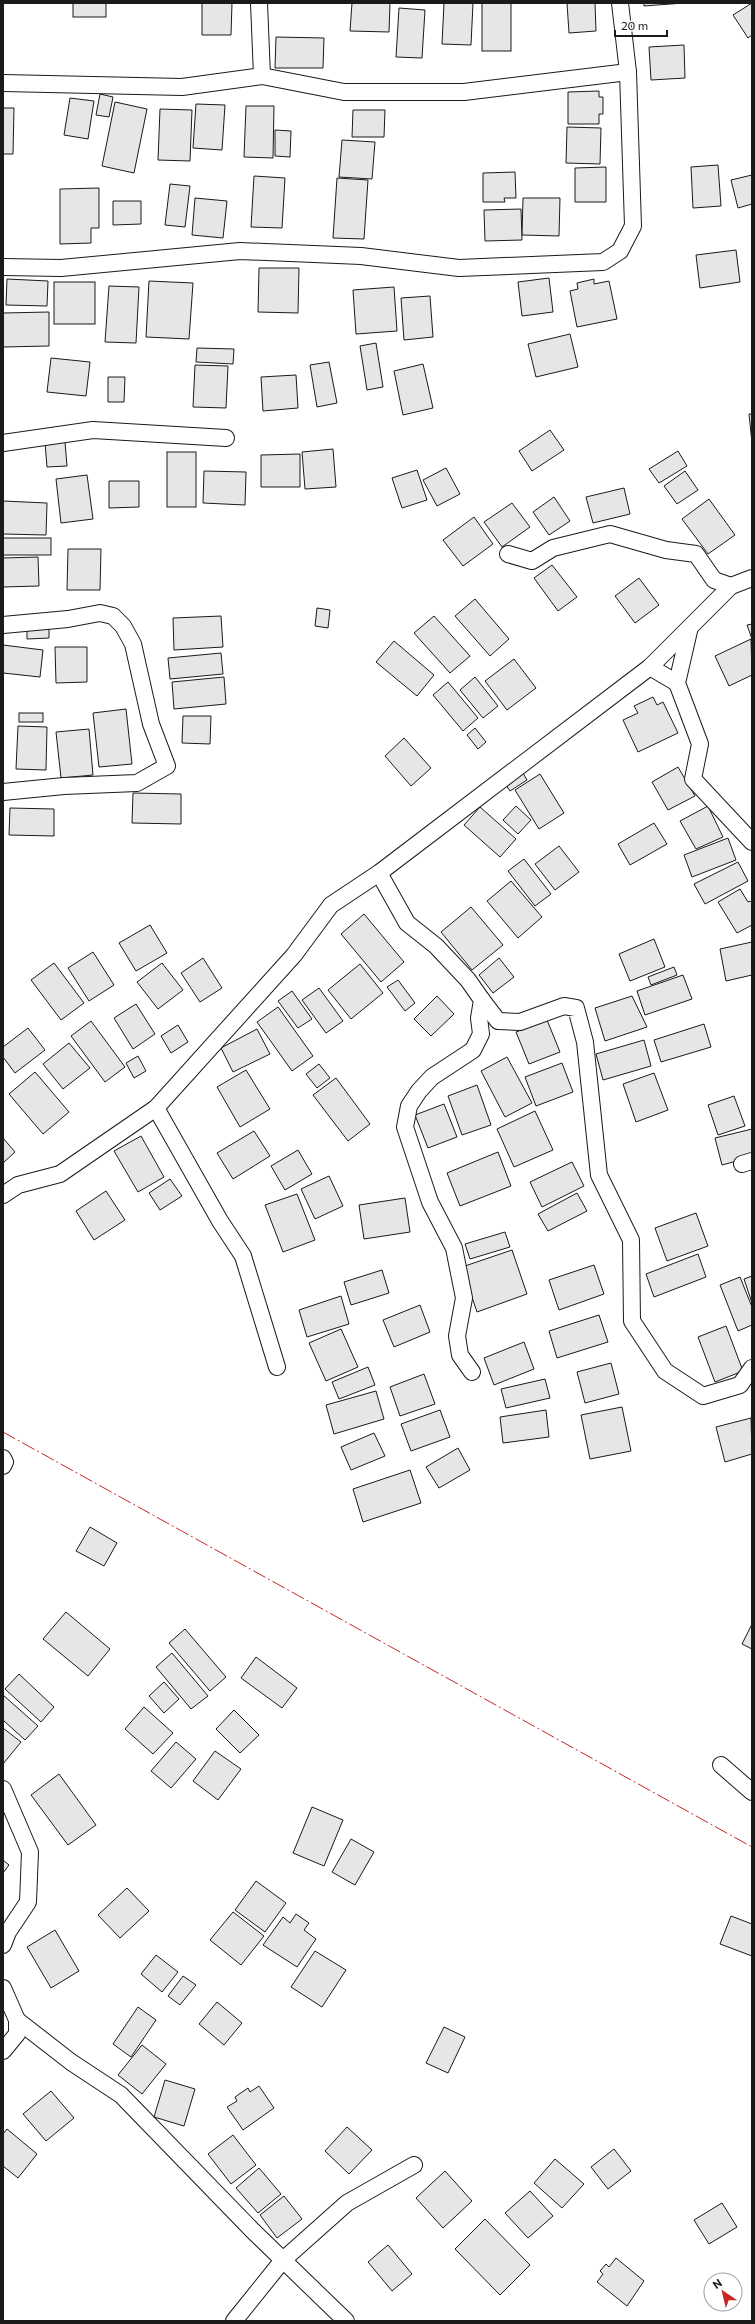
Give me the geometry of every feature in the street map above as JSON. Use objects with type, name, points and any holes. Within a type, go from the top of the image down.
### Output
[{"type":"street","points":[[259,3],[262,76]]},
{"type":"street","points":[[3,267],[61,268],[240,251],[360,256],[459,268],[603,262],[620,251],[633,226],[628,72],[620,3]]},
{"type":"street","points":[[3,83],[182,87],[262,76],[344,92],[464,92],[628,72]]},
{"type":"street","points":[[3,443],[93,430],[226,438]]},
{"type":"street","points":[[508,554],[532,561],[553,548],[610,534],[666,550],[696,554],[714,580],[731,586]]},
{"type":"street","points":[[3,1195],[18,1185],[60,1174],[156,1108],[294,955],[331,905],[379,873],[650,667],[689,630],[731,586],[752,578]]},
{"type":"street","points":[[3,625],[68,619],[100,613],[114,616],[123,626],[133,644],[151,724],[167,766],[137,783],[64,786],[3,792]]},
{"type":"street","points":[[689,630],[684,646],[677,683],[700,744],[693,779],[752,842]]},
{"type":"street","points":[[650,667],[677,683]]},
{"type":"street","points":[[379,873],[407,923],[436,946],[468,980],[498,1021],[520,1022],[564,1006],[576,1008],[585,1042],[599,1175],[631,1240],[632,1321],[665,1371],[703,1396],[740,1385],[752,1368]]},
{"type":"street","points":[[472,1372],[460,1356],[457,1336],[464,1298],[454,1248],[430,1202],[405,1127],[409,1106],[419,1091],[432,1077],[473,1050],[481,1034],[479,1018],[482,1000]]},
{"type":"street","points":[[156,1108],[220,1221],[243,1256],[277,1366]]},
{"type":"street","points":[[3,1458],[5,1462],[3,1466]]},
{"type":"street","points":[[721,1765],[752,1792]]},
{"type":"street","points":[[3,1789],[30,1852],[28,1902],[8,1932],[3,1945]]},
{"type":"street","points":[[3,1988],[17,2020],[17,2034],[3,2051]]},
{"type":"street","points":[[17,2020],[72,2062],[121,2095],[283,2260],[346,2321]]},
{"type":"street","points":[[234,2321],[283,2260],[347,2203],[414,2166]]},
{"type":"building","points":[[73,3],[106,3],[106,17],[73,17]]},
{"type":"building","points":[[202,3],[232,3],[231,35],[202,35]]},
{"type":"building","points":[[352,3],[390,3],[389,32],[350,31]]},
{"type":"building","points":[[444,3],[473,3],[471,45],[442,44]]},
{"type":"building","points":[[482,3],[511,3],[511,51],[482,51]]},
{"type":"building","points":[[567,3],[595,3],[596,31],[569,33]]},
{"type":"building","points":[[644,3],[684,3],[644,6]]},
{"type":"building","points":[[752,3],[752,35],[748,38],[733,15]]},
{"type":"building","points":[[399,8],[425,10],[422,58],[396,57]]},
{"type":"building","points":[[276,37],[324,38],[323,68],[275,68]]},
{"type":"building","points":[[684,45],[685,78],[651,80],[649,47]]},
{"type":"building","points":[[599,91],[599,97],[603,97],[603,114],[599,114],[599,124],[568,124],[568,92]]},
{"type":"building","points":[[100,94],[113,97],[109,117],[96,115]]},
{"type":"building","points":[[70,98],[94,101],[88,139],[64,135]]},
{"type":"building","points":[[115,102],[147,109],[134,173],[102,166]]},
{"type":"building","points":[[196,104],[225,105],[222,150],[193,148]]},
{"type":"building","points":[[246,106],[274,106],[273,158],[244,157]]},
{"type":"building","points":[[3,108],[14,108],[13,154],[3,154]]},
{"type":"building","points":[[160,109],[192,110],[190,161],[158,160]]},
{"type":"building","points":[[353,110],[385,110],[384,137],[352,137]]},
{"type":"building","points":[[567,127],[601,128],[600,164],[566,163]]},
{"type":"building","points":[[275,130],[291,131],[290,157],[275,156]]},
{"type":"building","points":[[342,140],[375,142],[372,179],[339,177]]},
{"type":"building","points":[[718,165],[721,206],[693,208],[691,167]]},
{"type":"building","points":[[606,167],[606,202],[575,202],[575,168]]},
{"type":"building","points":[[515,172],[516,198],[504,198],[505,202],[483,202],[483,173]]},
{"type":"building","points":[[752,175],[752,204],[738,208],[731,180]]},
{"type":"building","points":[[254,176],[285,178],[282,228],[251,227]]},
{"type":"building","points":[[337,178],[368,180],[364,239],[333,238]]},
{"type":"building","points":[[170,184],[190,186],[185,227],[165,225]]},
{"type":"building","points":[[99,188],[99,228],[91,228],[91,243],[60,244],[60,189]]},
{"type":"building","points":[[195,198],[227,201],[223,238],[192,235]]},
{"type":"building","points":[[523,198],[560,198],[559,236],[522,235]]},
{"type":"building","points":[[113,201],[141,201],[141,224],[113,225]]},
{"type":"building","points":[[521,209],[522,240],[485,241],[484,210]]},
{"type":"building","points":[[736,250],[740,282],[700,288],[696,255]]},
{"type":"building","points":[[259,268],[299,268],[298,313],[258,312]]},
{"type":"building","points":[[549,278],[553,312],[522,316],[518,282]]},
{"type":"building","points":[[7,279],[48,281],[47,306],[6,305]]},
{"type":"building","points":[[594,279],[594,284],[609,281],[617,319],[577,327],[570,291],[578,289],[577,283]]},
{"type":"building","points":[[149,281],[193,283],[189,339],[146,337]]},
{"type":"building","points":[[54,282],[95,282],[95,324],[54,324]]},
{"type":"building","points":[[109,286],[139,287],[136,343],[105,342]]},
{"type":"building","points":[[394,287],[397,331],[356,334],[353,290]]},
{"type":"building","points":[[430,296],[433,337],[404,340],[401,298]]},
{"type":"building","points":[[49,312],[49,346],[3,347],[3,313]]},
{"type":"building","points":[[570,334],[578,367],[536,377],[528,344]]},
{"type":"building","points":[[376,343],[383,387],[367,390],[360,346]]},
{"type":"building","points":[[197,348],[234,349],[233,364],[196,362]]},
{"type":"building","points":[[51,358],[90,362],[86,396],[47,392]]},
{"type":"building","points":[[329,362],[337,403],[317,407],[310,365]]},
{"type":"building","points":[[423,364],[433,408],[403,415],[394,371]]},
{"type":"building","points":[[195,365],[228,366],[226,408],[193,407]]},
{"type":"building","points":[[296,375],[298,408],[263,411],[261,377]]},
{"type":"building","points":[[108,377],[125,377],[124,402],[108,402]]},
{"type":"building","points":[[749,414],[752,414],[752,443]]},
{"type":"building","points":[[550,430],[564,450],[532,471],[519,451]]},
{"type":"building","points":[[65,442],[67,466],[47,467],[45,443]]},
{"type":"building","points":[[333,449],[336,487],[305,489],[302,452]]},
{"type":"building","points":[[678,451],[687,466],[659,483],[649,469]]},
{"type":"building","points":[[167,452],[196,452],[196,507],[167,507]]},
{"type":"building","points":[[300,454],[300,487],[261,487],[261,455]]},
{"type":"building","points":[[446,468],[460,494],[437,506],[423,480]]},
{"type":"building","points":[[417,470],[427,500],[402,508],[392,478]]},
{"type":"building","points":[[204,471],[246,472],[245,505],[203,503]]},
{"type":"building","points":[[685,471],[698,490],[677,504],[664,486]]},
{"type":"building","points":[[87,475],[93,519],[61,523],[56,479]]},
{"type":"building","points":[[109,481],[139,481],[139,507],[109,508]]},
{"type":"building","points":[[624,488],[630,514],[593,523],[586,497]]},
{"type":"building","points":[[554,497],[570,521],[549,535],[533,512]]},
{"type":"building","points":[[709,499],[735,535],[708,554],[682,519]]},
{"type":"building","points":[[3,501],[47,503],[46,535],[3,534]]},
{"type":"building","points":[[512,503],[530,527],[502,547],[484,522]]},
{"type":"building","points":[[474,517],[493,544],[463,566],[443,540]]},
{"type":"building","points":[[3,538],[51,538],[51,555],[3,555]]},
{"type":"building","points":[[68,549],[101,549],[100,590],[67,590]]},
{"type":"building","points":[[38,557],[39,586],[3,587],[3,558]]},
{"type":"building","points":[[552,565],[577,597],[558,611],[534,578]]},
{"type":"building","points":[[639,578],[659,605],[635,623],[615,596]]},
{"type":"building","points":[[475,599],[509,639],[490,656],[455,616]]},
{"type":"building","points":[[317,608],[330,610],[328,628],[315,626]]},
{"type":"building","points":[[221,616],[223,647],[174,650],[173,618]]},
{"type":"building","points":[[434,616],[470,656],[450,673],[414,633]]},
{"type":"building","points":[[752,624],[752,639],[747,625]]},
{"type":"building","points":[[49,626],[49,638],[27,639],[27,627]]},
{"type":"building","points":[[751,639],[752,675],[729,686],[715,656]]},
{"type":"building","points":[[394,641],[434,675],[417,696],[376,662]]},
{"type":"building","points":[[3,645],[43,650],[40,677],[3,673]]},
{"type":"building","points":[[55,647],[87,647],[87,682],[56,683]]},
{"type":"building","points":[[221,653],[223,674],[170,679],[168,658]]},
{"type":"building","points":[[514,659],[536,688],[507,710],[485,681]]},
{"type":"building","points":[[224,677],[226,704],[174,709],[172,682]]},
{"type":"building","points":[[475,677],[498,706],[483,718],[460,690]]},
{"type":"building","points":[[448,682],[478,718],[463,731],[433,695]]},
{"type":"building","points":[[653,697],[657,705],[663,702],[678,733],[638,752],[623,720],[638,713],[634,706]]},
{"type":"building","points":[[126,709],[132,764],[99,767],[93,713]]},
{"type":"building","points":[[19,713],[43,713],[43,722],[19,722]]},
{"type":"building","points":[[183,716],[211,716],[210,744],[182,743]]},
{"type":"building","points":[[18,726],[47,727],[46,770],[16,769]]},
{"type":"building","points":[[475,728],[486,742],[478,749],[467,735]]},
{"type":"building","points":[[89,729],[93,775],[61,778],[56,732]]},
{"type":"building","points":[[404,738],[431,768],[411,786],[385,756]]},
{"type":"building","points":[[678,767],[695,796],[668,810],[652,782]]},
{"type":"building","points":[[523,773],[527,780],[510,791],[503,781]]},
{"type":"building","points":[[540,774],[564,813],[539,829],[515,790]]},
{"type":"building","points":[[133,793],[181,794],[181,824],[132,823]]},
{"type":"building","points":[[516,806],[531,820],[518,834],[503,820]]},
{"type":"building","points":[[708,806],[723,837],[696,849],[680,821]]},
{"type":"building","points":[[480,807],[516,839],[500,857],[464,825]]},
{"type":"building","points":[[10,808],[54,809],[54,836],[9,835]]},
{"type":"building","points":[[654,823],[667,844],[630,865],[618,844]]},
{"type":"building","points":[[728,838],[736,860],[692,877],[684,855]]},
{"type":"building","points":[[559,846],[579,872],[555,890],[535,864]]},
{"type":"building","points":[[524,859],[551,894],[535,906],[508,871]]},
{"type":"building","points":[[738,862],[748,881],[705,904],[694,884]]},
{"type":"building","points":[[511,881],[542,917],[518,938],[487,901]]},
{"type":"building","points":[[740,889],[748,902],[750,901],[752,903],[752,925],[737,933],[718,902]]},
{"type":"building","points":[[471,907],[503,945],[472,970],[441,932]]},
{"type":"building","points":[[364,914],[404,962],[381,982],[341,934]]},
{"type":"building","points":[[150,925],[167,953],[136,971],[119,943]]},
{"type":"building","points":[[654,939],[665,967],[630,981],[619,954]]},
{"type":"building","points":[[752,942],[752,975],[726,981],[720,949]]},
{"type":"building","points":[[93,952],[114,985],[89,1001],[68,968]]},
{"type":"building","points":[[203,958],[222,988],[200,1002],[181,973]]},
{"type":"building","points":[[499,958],[514,977],[493,993],[479,975]]},
{"type":"building","points":[[54,963],[84,1003],[61,1020],[31,980]]},
{"type":"building","points":[[162,963],[183,990],[158,1009],[137,982]]},
{"type":"building","points":[[360,964],[383,993],[351,1019],[328,990]]},
{"type":"building","points":[[674,967],[677,975],[651,985],[648,977]]},
{"type":"building","points":[[683,975],[692,999],[645,1015],[637,991]]},
{"type":"building","points":[[398,980],[415,1003],[405,1011],[387,987]]},
{"type":"building","points":[[319,988],[343,1021],[326,1033],[302,1000]]},
{"type":"building","points":[[292,991],[312,1019],[298,1028],[278,1001]]},
{"type":"building","points":[[437,996],[454,1014],[431,1036],[414,1019]]},
{"type":"building","points":[[632,996],[647,1027],[605,1041],[595,1008]]},
{"type":"building","points":[[136,1004],[155,1034],[133,1049],[114,1018]]},
{"type":"building","points":[[278,1007],[313,1056],[292,1071],[257,1022]]},
{"type":"building","points":[[547,1020],[560,1052],[529,1064],[516,1032]]},
{"type":"building","points":[[91,1021],[125,1067],[105,1082],[71,1036]]},
{"type":"building","points":[[704,1024],[711,1047],[661,1062],[654,1040]]},
{"type":"building","points":[[178,1025],[188,1042],[171,1053],[161,1036]]},
{"type":"building","points":[[28,1028],[45,1050],[15,1073],[3,1057],[3,1047]]},
{"type":"building","points":[[257,1029],[270,1054],[233,1072],[221,1048]]},
{"type":"building","points":[[644,1040],[651,1066],[603,1080],[596,1054]]},
{"type":"building","points":[[69,1043],[90,1068],[63,1089],[43,1064]]},
{"type":"building","points":[[138,1056],[146,1071],[134,1078],[126,1063]]},
{"type":"building","points":[[507,1057],[532,1103],[505,1117],[481,1071]]},
{"type":"building","points":[[562,1063],[573,1092],[536,1106],[525,1077]]},
{"type":"building","points":[[319,1064],[330,1078],[317,1088],[306,1074]]},
{"type":"building","points":[[246,1070],[270,1109],[240,1127],[217,1087]]},
{"type":"building","points":[[35,1072],[69,1112],[43,1134],[9,1094]]},
{"type":"building","points":[[654,1073],[668,1110],[636,1122],[623,1084]]},
{"type":"building","points":[[336,1078],[370,1124],[348,1141],[313,1095]]},
{"type":"building","points":[[477,1085],[491,1125],[462,1135],[448,1096]]},
{"type":"building","points":[[734,1096],[745,1126],[718,1135],[708,1105]]},
{"type":"building","points":[[444,1104],[457,1137],[428,1148],[415,1115]]},
{"type":"building","points":[[535,1111],[553,1150],[514,1167],[497,1129]]},
{"type":"building","points":[[752,1129],[752,1157],[722,1165],[715,1138]]},
{"type":"building","points":[[254,1131],[270,1156],[233,1179],[217,1153]]},
{"type":"building","points":[[141,1136],[164,1177],[138,1192],[114,1151]]},
{"type":"building","points":[[3,1138],[15,1152],[3,1163]]},
{"type":"building","points":[[298,1150],[312,1174],[285,1190],[271,1166]]},
{"type":"building","points":[[498,1152],[511,1186],[460,1206],[447,1173]]},
{"type":"building","points":[[572,1162],[584,1186],[542,1207],[530,1182]]},
{"type":"building","points":[[329,1176],[343,1206],[315,1219],[301,1189]]},
{"type":"building","points":[[170,1179],[182,1196],[160,1210],[149,1193]]},
{"type":"building","points":[[106,1191],[125,1220],[94,1240],[76,1211]]},
{"type":"building","points":[[577,1193],[587,1211],[548,1231],[538,1214]]},
{"type":"building","points":[[297,1194],[315,1240],[283,1252],[265,1205]]},
{"type":"building","points":[[405,1198],[410,1232],[364,1239],[359,1205]]},
{"type":"building","points":[[696,1213],[708,1246],[667,1261],[655,1228]]},
{"type":"building","points":[[505,1232],[510,1247],[470,1259],[465,1244]]},
{"type":"building","points":[[512,1250],[527,1294],[477,1312],[462,1267]]},
{"type":"building","points":[[698,1254],[706,1277],[654,1297],[646,1274]]},
{"type":"building","points":[[594,1265],[604,1294],[559,1310],[549,1280]]},
{"type":"building","points":[[382,1270],[389,1293],[351,1305],[344,1282]]},
{"type":"building","points":[[752,1276],[752,1303],[744,1279]]},
{"type":"building","points":[[740,1277],[752,1307],[752,1325],[738,1331],[720,1285]]},
{"type":"building","points":[[341,1296],[349,1324],[307,1337],[299,1310]]},
{"type":"building","points":[[420,1305],[430,1332],[394,1347],[383,1320]]},
{"type":"building","points":[[599,1315],[608,1342],[557,1358],[549,1331]]},
{"type":"building","points":[[726,1326],[743,1371],[715,1382],[698,1337]]},
{"type":"building","points":[[341,1329],[358,1367],[326,1381],[309,1343]]},
{"type":"building","points":[[524,1342],[534,1369],[494,1385],[484,1358]]},
{"type":"building","points":[[611,1363],[619,1394],[585,1403],[577,1372]]},
{"type":"building","points":[[368,1367],[375,1385],[339,1399],[332,1382]]},
{"type":"building","points":[[424,1374],[435,1404],[400,1416],[390,1387]]},
{"type":"building","points":[[545,1379],[550,1398],[506,1408],[501,1389]]},
{"type":"building","points":[[376,1391],[384,1419],[334,1434],[326,1405]]},
{"type":"building","points":[[622,1407],[631,1451],[590,1459],[581,1415]]},
{"type":"building","points":[[440,1410],[450,1437],[411,1451],[401,1424]]},
{"type":"building","points":[[546,1410],[549,1437],[503,1443],[500,1417]]},
{"type":"building","points":[[751,1418],[752,1454],[725,1462],[716,1427]]},
{"type":"building","points":[[374,1433],[385,1456],[351,1470],[341,1447]]},
{"type":"building","points":[[458,1448],[470,1470],[439,1488],[426,1467]]},
{"type":"building","points":[[410,1470],[421,1503],[363,1522],[353,1489]]},
{"type":"building","points":[[90,1527],[117,1543],[104,1566],[76,1551]]},
{"type":"building","points":[[66,1612],[110,1649],[88,1676],[43,1639]]},
{"type":"building","points":[[752,1624],[752,1649],[742,1644]]},
{"type":"building","points":[[185,1629],[226,1677],[210,1691],[169,1643]]},
{"type":"building","points":[[172,1653],[208,1696],[191,1709],[156,1667]]},
{"type":"building","points":[[256,1657],[297,1688],[282,1708],[241,1678]]},
{"type":"building","points":[[19,1674],[54,1707],[41,1722],[5,1689]]},
{"type":"building","points":[[164,1682],[179,1699],[164,1713],[149,1696]]},
{"type":"building","points":[[3,1695],[38,1726],[25,1740],[3,1720]]},
{"type":"building","points":[[144,1707],[173,1733],[153,1754],[125,1729]]},
{"type":"building","points":[[234,1710],[259,1735],[240,1753],[216,1729]]},
{"type":"building","points":[[3,1728],[21,1742],[3,1764]]},
{"type":"building","points":[[176,1742],[196,1759],[171,1788],[151,1771]]},
{"type":"building","points":[[215,1751],[241,1769],[218,1800],[193,1781]]},
{"type":"building","points":[[59,1774],[96,1825],[68,1845],[31,1795]]},
{"type":"building","points":[[312,1807],[343,1820],[324,1866],[293,1853]]},
{"type":"building","points":[[351,1839],[374,1852],[355,1885],[332,1872]]},
{"type":"building","points":[[3,1860],[9,1865],[3,1873]]},
{"type":"building","points":[[256,1881],[286,1903],[265,1932],[235,1910]]},
{"type":"building","points":[[127,1888],[149,1911],[120,1938],[98,1915]]},
{"type":"building","points":[[233,1912],[264,1936],[241,1965],[210,1940]]},
{"type":"building","points":[[296,1914],[309,1923],[304,1930],[316,1939],[297,1967],[263,1945],[283,1917],[290,1923]]},
{"type":"building","points":[[731,1916],[752,1924],[752,1956],[720,1944]]},
{"type":"building","points":[[55,1930],[79,1971],[51,1988],[27,1947]]},
{"type":"building","points":[[315,1951],[346,1970],[322,2007],[291,1987]]},
{"type":"building","points":[[156,1955],[178,1972],[162,1992],[141,1974]]},
{"type":"building","points":[[183,1976],[196,1985],[180,2005],[168,1996]]},
{"type":"building","points":[[217,2002],[242,2023],[224,2045],[199,2024]]},
{"type":"building","points":[[138,2007],[156,2020],[131,2057],[113,2044]]},
{"type":"building","points":[[444,2027],[465,2037],[448,2073],[426,2063]]},
{"type":"building","points":[[142,2045],[166,2064],[142,2094],[118,2075]]},
{"type":"building","points":[[165,2080],[195,2089],[184,2126],[154,2117]]},
{"type":"building","points":[[259,2086],[274,2108],[243,2130],[227,2107],[237,2101],[235,2097],[248,2088],[250,2092]]},
{"type":"building","points":[[51,2091],[74,2118],[46,2141],[23,2114]]},
{"type":"building","points":[[347,2127],[372,2150],[349,2174],[325,2151]]},
{"type":"building","points":[[7,2129],[37,2154],[18,2178],[3,2166],[3,2134]]},
{"type":"building","points":[[233,2135],[256,2165],[231,2184],[208,2154]]},
{"type":"building","points":[[614,2149],[631,2171],[608,2189],[591,2167]]},
{"type":"building","points":[[555,2159],[584,2184],[562,2208],[534,2183]]},
{"type":"building","points":[[259,2168],[281,2194],[258,2213],[236,2188]]},
{"type":"building","points":[[445,2171],[472,2201],[443,2228],[416,2198]]},
{"type":"building","points":[[530,2191],[553,2216],[528,2238],[505,2213]]},
{"type":"building","points":[[284,2196],[302,2219],[277,2238],[260,2215]]},
{"type":"building","points":[[722,2203],[737,2227],[709,2244],[694,2220]]},
{"type":"building","points":[[485,2219],[530,2265],[500,2295],[455,2249]]},
{"type":"building","points":[[388,2245],[412,2274],[392,2291],[368,2262]]},
{"type":"building","points":[[616,2258],[644,2281],[627,2306],[597,2282],[603,2274],[600,2271],[606,2264],[609,2267]]},
{"type":"power","points":[[3,1432],[752,1847]]}]
